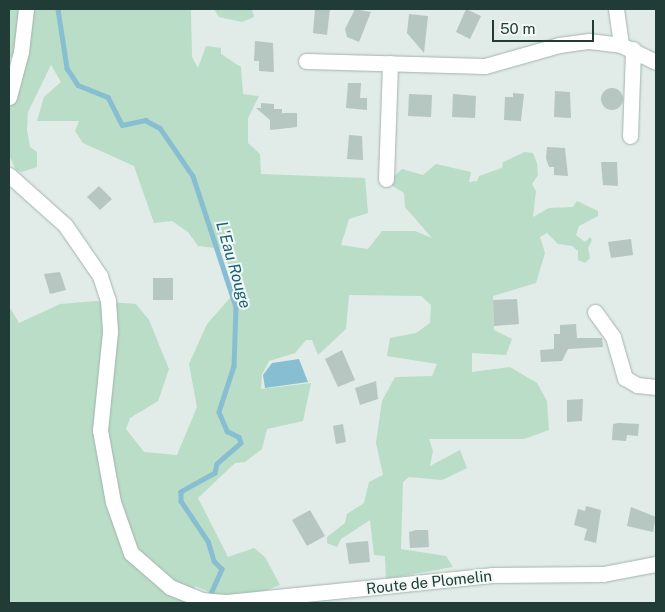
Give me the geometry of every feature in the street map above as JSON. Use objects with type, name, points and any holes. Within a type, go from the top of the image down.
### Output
[{"type":"street","points":[[9,97],[21,52],[26,9]]},
{"type":"street","points":[[616,9],[627,47],[630,136]]},
{"type":"street","points":[[306,61],[485,66],[577,41],[627,47],[656,62]]},
{"type":"street","points":[[386,179],[390,63]]},
{"type":"street","name":"Route de Plomelin","points":[[9,175],[76,238],[96,269],[106,294],[110,332],[100,430],[126,543],[138,562],[159,580],[206,601],[492,575],[603,574],[656,564]]},
{"type":"street","points":[[595,312],[613,337],[625,378],[637,385],[656,388]]},
{"type":"green space","points":[[9,9],[191,9],[192,57],[198,68],[206,46],[221,48],[221,54],[241,67],[243,94],[259,96],[248,118],[248,143],[260,154],[261,174],[365,178],[368,213],[349,219],[341,245],[368,249],[382,231],[415,231],[432,238],[405,207],[404,193],[391,185],[390,180],[402,169],[423,175],[436,164],[471,172],[469,182],[477,181],[479,176],[502,168],[503,162],[525,152],[533,153],[537,163],[538,175],[532,184],[536,191],[533,217],[549,208],[573,207],[577,201],[598,211],[598,216],[579,226],[576,235],[585,242],[590,237],[592,240],[588,248],[590,258],[585,263],[578,260],[578,251],[572,246],[558,244],[547,233],[540,237],[545,253],[536,283],[493,296],[494,330],[512,339],[506,355],[472,353],[472,372],[510,367],[537,383],[547,401],[549,430],[524,439],[429,439],[433,451],[430,466],[460,450],[467,468],[442,480],[409,477],[403,482],[401,549],[446,556],[453,567],[386,579],[385,556],[374,555],[370,520],[341,539],[337,547],[327,543],[327,537],[345,523],[347,514],[364,503],[369,482],[383,475],[376,443],[382,401],[395,377],[432,376],[437,364],[387,356],[390,338],[416,333],[430,323],[431,305],[421,296],[349,295],[346,329],[318,355],[312,340],[306,340],[295,353],[269,361],[262,375],[261,389],[311,383],[303,421],[267,429],[262,449],[245,462],[235,463],[198,498],[228,557],[254,548],[265,557],[280,585],[254,595],[214,594],[195,586],[190,603],[9,603],[9,306],[19,323],[60,304],[96,301],[136,304],[149,320],[169,369],[158,401],[130,418],[126,429],[144,452],[177,455],[197,407],[189,364],[207,324],[238,289],[222,249],[198,246],[188,232],[172,221],[154,223],[134,166],[83,143],[75,131],[79,121],[37,121],[44,97],[61,82],[51,65],[28,112],[27,130],[30,147],[37,152],[37,167],[22,172],[16,170],[9,155],[9,111],[26,58],[17,55],[9,58]]},
{"type":"green space","points":[[214,9],[252,9],[254,17],[242,22],[219,17]]},
{"type":"water","points":[[299,359],[308,382],[265,388],[263,375],[272,363]]},
{"type":"building","points":[[315,9],[330,9],[327,35],[313,33]]},
{"type":"building","points":[[355,9],[371,12],[359,42],[347,37],[345,29]]},
{"type":"building","points":[[466,9],[481,16],[470,39],[456,32]]},
{"type":"building","points":[[409,14],[428,16],[424,53],[407,33]]},
{"type":"building","points":[[255,41],[273,43],[274,72],[259,71],[259,61],[254,61]]},
{"type":"building","points":[[348,83],[361,83],[360,98],[367,98],[367,110],[346,108]]},
{"type":"building","points":[[612,88],[620,91],[623,99],[620,107],[612,110],[604,107],[601,99],[604,91]]},
{"type":"building","points":[[555,91],[570,92],[571,118],[554,117]]},
{"type":"building","points":[[513,93],[524,94],[521,121],[504,120],[505,97],[513,97]]},
{"type":"building","points":[[409,94],[432,95],[431,117],[408,116]]},
{"type":"building","points":[[453,94],[476,96],[475,118],[452,117]]},
{"type":"building","points":[[261,103],[274,104],[274,109],[282,109],[282,113],[297,113],[297,127],[270,130],[270,120],[256,108],[261,108]]},
{"type":"building","points":[[349,135],[362,136],[363,160],[347,159]]},
{"type":"building","points":[[547,147],[565,148],[568,176],[554,175],[554,167],[549,167],[546,158]]},
{"type":"building","points":[[601,162],[617,162],[618,186],[603,185]]},
{"type":"building","points":[[99,186],[112,199],[100,210],[87,197]]},
{"type":"building","points":[[631,239],[633,255],[611,258],[608,242]]},
{"type":"building","points":[[60,272],[66,290],[50,294],[44,274]]},
{"type":"building","points":[[153,278],[173,278],[173,300],[153,300]]},
{"type":"building","points":[[517,299],[519,324],[494,326],[493,300]]},
{"type":"building","points":[[576,324],[577,338],[602,338],[603,347],[568,349],[562,361],[541,362],[540,350],[554,349],[554,334],[560,334],[560,325]]},
{"type":"building","points":[[342,350],[355,380],[338,387],[325,359]]},
{"type":"building","points":[[376,381],[378,399],[360,405],[355,388]]},
{"type":"building","points":[[583,399],[582,421],[567,422],[567,400]]},
{"type":"building","points":[[343,424],[346,442],[336,444],[333,426]]},
{"type":"building","points":[[613,424],[639,424],[638,436],[627,435],[626,441],[612,440]]},
{"type":"building","points":[[586,506],[601,510],[596,543],[584,540],[587,529],[574,525],[578,509],[585,511]]},
{"type":"building","points":[[631,507],[656,517],[653,532],[627,526]]},
{"type":"building","points":[[310,510],[325,536],[307,546],[292,520]]},
{"type":"building","points":[[428,530],[429,547],[410,548],[409,532]]},
{"type":"building","points":[[368,541],[370,562],[349,564],[346,543]]},
{"type":"waterway","name":"L'Eau Rouge","points":[[58,9],[67,68],[78,85],[108,97],[122,125],[145,120],[160,128],[193,176],[236,307],[234,366],[219,412],[227,431],[239,437],[241,443],[217,464],[215,473],[181,492],[181,501],[208,541],[214,561],[222,569],[209,598]]}]
